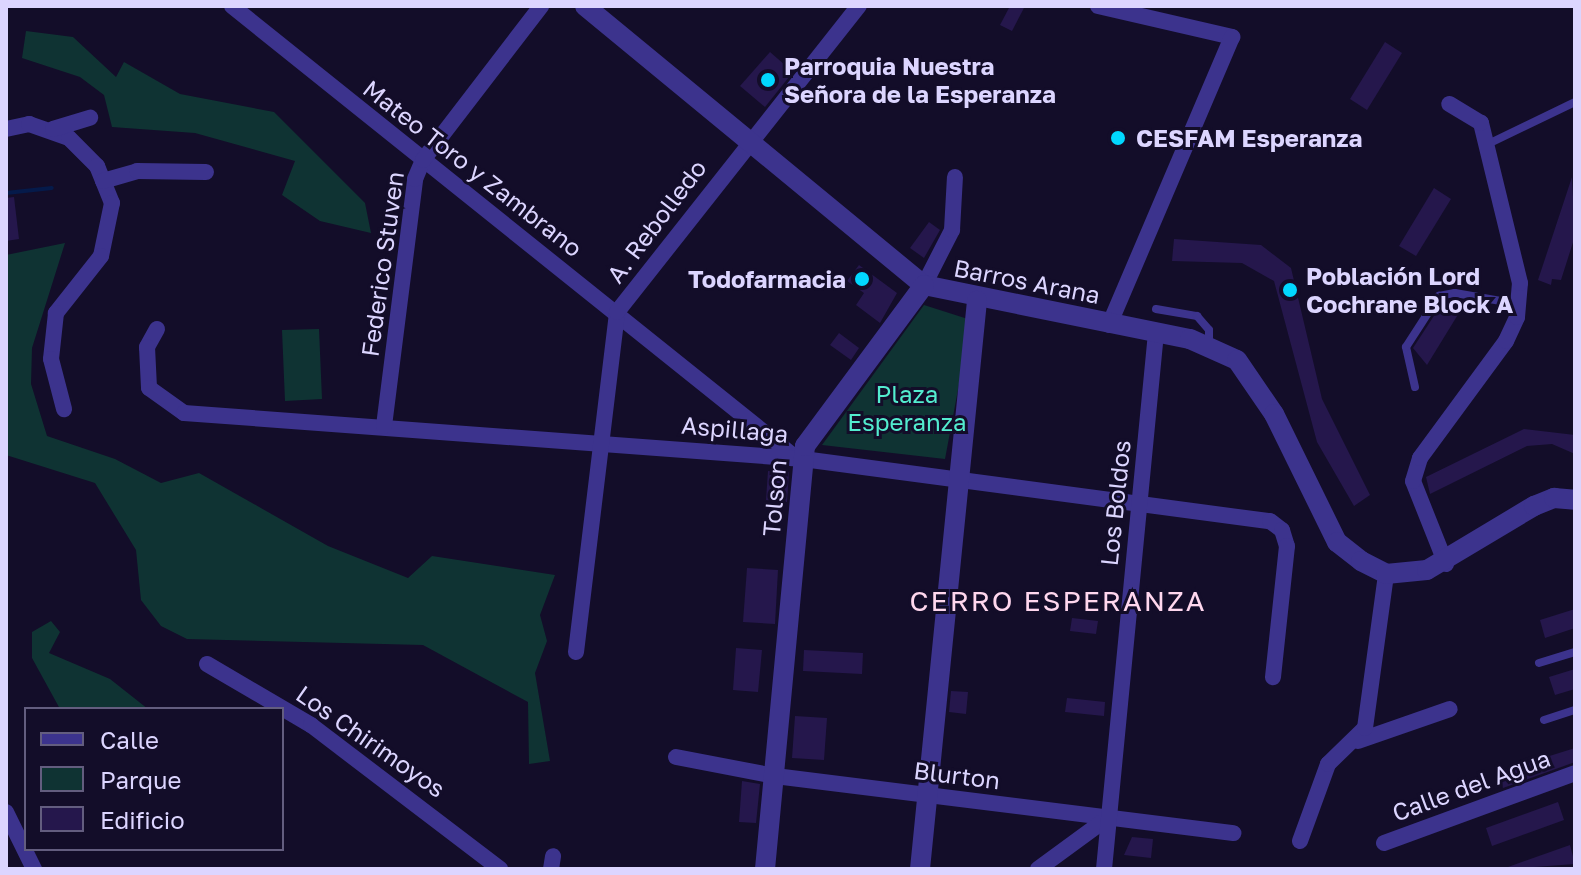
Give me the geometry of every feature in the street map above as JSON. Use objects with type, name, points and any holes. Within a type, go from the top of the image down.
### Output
[{"type":"street","name":"Mateo Toro y Zambrano","points":[[232,6],[800,459]]},
{"type":"street","name":"Federico Stuven","points":[[384,426],[411,196],[423,160],[541,6]]},
{"type":"street","name":"Barros Arana","points":[[585,6],[924,285],[977,301],[1208,344],[1249,372],[1337,542],[1386,574]]},
{"type":"street","name":"A. Rebolledo","points":[[576,652],[617,312],[749,138],[859,6]]},
{"type":"street","points":[[1098,6],[1232,37],[1109,325]]},
{"type":"street","points":[[1446,564],[1413,481],[1420,458],[1506,341],[1518,304],[1520,283],[1481,123],[1449,104]]},
{"type":"street","points":[[53,129],[90,118]]},
{"type":"street","points":[[6,129],[29,124],[53,129],[87,153],[112,203],[108,240],[66,295],[52,333],[51,359],[64,409]]},
{"type":"street","points":[[103,181],[137,171],[206,172]]},
{"type":"street","name":"Tolson","points":[[765,869],[800,459],[808,438],[924,285],[952,230],[955,177]]},
{"type":"street","points":[[920,869],[977,301]]},
{"type":"street","name":"Aspillaga","points":[[157,329],[147,347],[149,388],[184,413],[800,459],[1139,500],[1270,521],[1282,530],[1287,546],[1273,677]]},
{"type":"street","name":"Los Boldos","points":[[1104,869],[1156,333]]},
{"type":"street","points":[[1358,741],[1365,728],[1386,574],[1446,564],[1534,506],[1575,500]]},
{"type":"street","name":"Los Chirimoyos","points":[[207,664],[280,707]]},
{"type":"street","name":"Los Chirimoyos","points":[[284,709],[311,725],[500,869]]},
{"type":"street","points":[[1300,841],[1328,764],[1358,741],[1450,709]]},
{"type":"street","name":"Blurton","points":[[676,757],[775,776],[1233,833]]},
{"type":"street","name":"Calle del Agua","points":[[1384,843],[1575,773]]},
{"type":"street","points":[[6,812],[24,849]]},
{"type":"street","points":[[1038,869],[1109,817]]},
{"type":"street","points":[[25,851],[34,869]]},
{"type":"lane","points":[[1488,144],[1575,102]]},
{"type":"lane","points":[[1415,387],[1406,347],[1439,296],[1455,293],[1518,304]]},
{"type":"lane","points":[[1156,309],[1197,316],[1209,330],[1208,344]]},
{"type":"lane","points":[[1539,663],[1575,652]]},
{"type":"lane","points":[[1544,720],[1575,710]]},
{"type":"green space","points":[[26,31],[73,37],[116,77],[124,62],[180,94],[274,112],[365,203],[371,233],[320,221],[282,195],[295,161],[195,133],[112,127],[104,95],[80,77],[22,58]]},
{"type":"green space","points":[[65,243],[32,348],[31,384],[47,436],[115,459],[161,483],[199,473],[328,546],[408,578],[432,556],[555,575],[540,615],[547,641],[535,673],[550,761],[529,764],[528,702],[423,645],[187,639],[161,626],[141,600],[136,550],[95,483],[6,455],[6,255]]},
{"type":"green space","name":"Plaza Esperanza","points":[[924,305],[971,320],[945,459],[822,445]]},
{"type":"green space","points":[[319,329],[322,399],[285,401],[282,330]]},
{"type":"green space","points":[[51,621],[60,632],[49,653],[110,679],[145,707],[59,707],[32,658],[32,632]]},
{"type":"building","points":[[1010,6],[1025,6],[1012,31],[1000,25]]},
{"type":"building","points":[[1385,42],[1402,53],[1367,110],[1350,99]]},
{"type":"building","name":"Parroquia Nuestra Señora de la Esperanza","points":[[770,52],[793,72],[765,107],[740,86]]},
{"type":"building","points":[[1572,177],[1575,236],[1561,280],[1552,279],[1551,285],[1538,280]]},
{"type":"building","points":[[1434,188],[1451,199],[1416,256],[1399,246]]},
{"type":"building","points":[[14,197],[19,239],[6,241],[6,198]]},
{"type":"building","points":[[929,222],[940,230],[924,258],[910,248]]},
{"type":"building","points":[[1174,239],[1261,245],[1291,268],[1322,399],[1370,495],[1354,506],[1317,442],[1274,281],[1242,263],[1172,261]]},
{"type":"building","points":[[859,265],[897,293],[880,323],[856,305],[864,293],[847,281]]},
{"type":"building","points":[[1451,301],[1462,308],[1427,365],[1413,348],[1443,302]]},
{"type":"building","points":[[839,333],[859,348],[851,360],[830,345]]},
{"type":"building","points":[[1524,429],[1575,435],[1575,454],[1552,444],[1527,446],[1430,494],[1426,477]]},
{"type":"building","points":[[768,471],[789,472],[787,502],[766,500]]},
{"type":"building","points":[[747,568],[778,570],[775,624],[743,622]]},
{"type":"building","points":[[1575,609],[1575,628],[1545,638],[1540,620]]},
{"type":"building","points":[[1072,618],[1098,621],[1096,634],[1070,631]]},
{"type":"building","points":[[736,648],[762,650],[758,692],[733,690]]},
{"type":"building","points":[[804,650],[863,653],[862,674],[803,671]]},
{"type":"building","points":[[1575,669],[1575,689],[1555,695],[1549,677]]},
{"type":"building","points":[[951,691],[968,692],[966,714],[949,712]]},
{"type":"building","points":[[1067,698],[1105,702],[1104,716],[1065,712]]},
{"type":"building","points":[[795,716],[827,718],[824,760],[792,758]]},
{"type":"building","points":[[1575,748],[1575,762],[1503,788],[1498,772]]},
{"type":"building","points":[[742,781],[760,784],[756,823],[739,822]]},
{"type":"building","points":[[1558,802],[1564,820],[1492,846],[1486,828]]},
{"type":"building","points":[[1132,837],[1153,839],[1151,858],[1124,855]]},
{"type":"building","points":[[1570,845],[1575,864],[1508,869],[1508,867]]},
{"type":"waterway","points":[[6,193],[52,188]]},
{"type":"place","name":"Parroquia Nuestra Señora de la Esperanza","points":[[768,80]]},
{"type":"place","name":"CESFAM Esperanza","points":[[1118,138]]},
{"type":"place","name":"Todofarmacia","points":[[862,279]]},
{"type":"place","name":"Población Lord Cochrane Block A","points":[[1290,290]]},
{"type":"district","name":"CERRO ESPERANZA","points":[[1058,601]]}]
